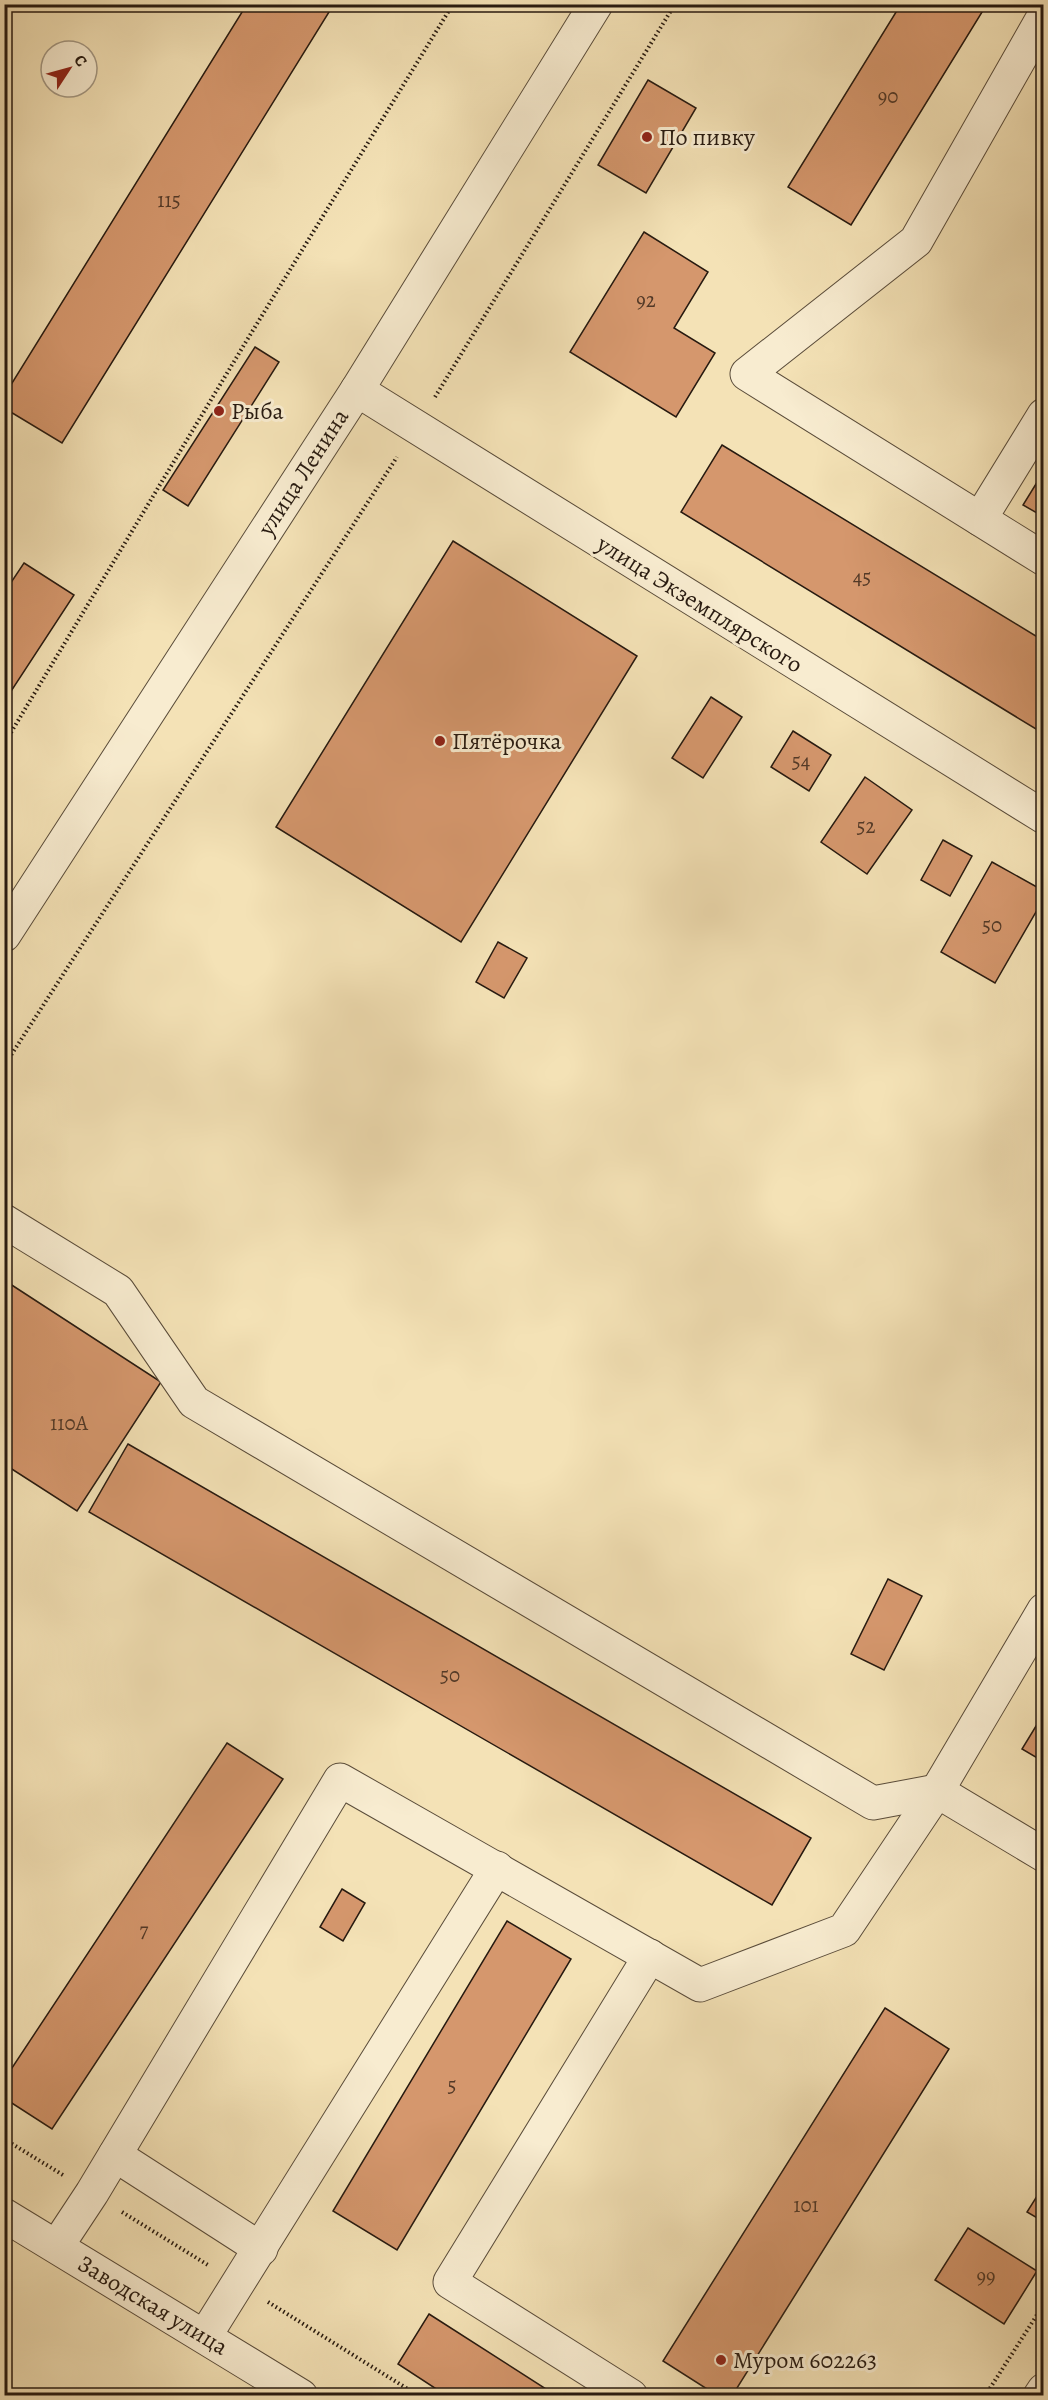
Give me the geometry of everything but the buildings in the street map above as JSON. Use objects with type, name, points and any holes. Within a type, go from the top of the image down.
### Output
[{"type":"street","name":"улица Ленина","points":[[4,935],[357,390],[596,4]]},
{"type":"street","points":[[1044,16],[916,241],[747,374],[1044,559]]},
{"type":"street","name":"улица Экземплярского","points":[[357,390],[1044,817]]},
{"type":"street","points":[[980,519],[1044,416]]},
{"type":"street","points":[[4,1221],[118,1291],[194,1402],[873,1803],[937,1791],[1044,1855]]},
{"type":"street","points":[[57,2246],[115,2155],[340,1780],[700,1985],[844,1930],[937,1791],[1044,1610]]},
{"type":"street","points":[[205,2336],[261,2250],[497,1868]]},
{"type":"street","points":[[631,2396],[450,2282],[650,1956]]},
{"type":"street","points":[[115,2155],[261,2250]]},
{"type":"street","name":"Заводская улица","points":[[4,2214],[301,2396]]},
{"type":"street","points":[[1040,2396],[1044,2390]]},
{"type":"path","points":[[4,744],[247,339],[453,4]]},
{"type":"path","points":[[4,1066],[416,428],[675,4]]},
{"type":"path","points":[[985,2396],[1044,2304]]},
{"type":"place","name":"По пивку","points":[[647,137]]},
{"type":"place","name":"Рыба","points":[[219,411]]},
{"type":"place","name":"Пятёрочка","points":[[440,741]]},
{"type":"place","name":"Муром 602263","points":[[721,2360]]}]
